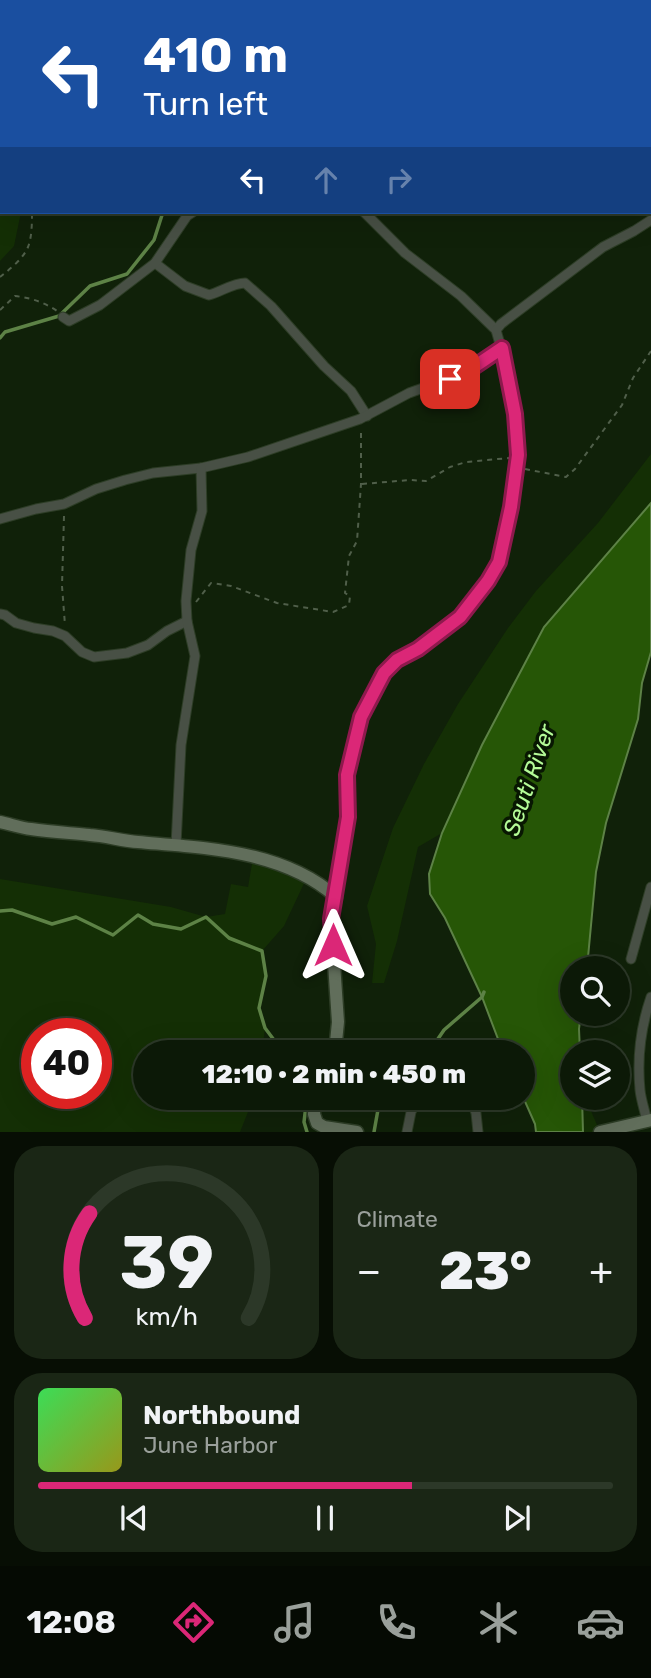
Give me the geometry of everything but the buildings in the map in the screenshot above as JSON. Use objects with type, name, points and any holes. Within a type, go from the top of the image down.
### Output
[{"type":"street","points":[[60,313],[69,321],[100,305],[155,263],[190,214]]},
{"type":"street","points":[[336,1040],[338,1023],[331,919],[348,817],[347,775],[361,717],[384,673],[397,660],[418,649],[460,617],[488,581],[499,562],[518,457],[515,414],[496,330],[461,296],[405,253],[366,214]]},
{"type":"street","points":[[496,330],[592,254],[651,220]]},
{"type":"street","points":[[155,263],[185,286],[209,295],[237,283],[245,283],[271,306],[324,366],[351,391],[364,417]]},
{"type":"street","points":[[0,519],[64,504],[96,489],[153,473],[201,468],[248,457],[364,417],[409,393],[465,373],[502,348]]},
{"type":"street","points":[[177,845],[181,745],[195,656],[187,621],[186,601],[191,550],[202,511],[201,468]]},
{"type":"street","points":[[0,614],[16,623],[66,636],[82,652],[94,657],[127,653],[148,645],[187,621]]},
{"type":"street","points":[[0,822],[29,829],[177,845],[265,860],[296,871],[322,885],[336,897]]},
{"type":"street","points":[[631,959],[651,887]]},
{"type":"street","points":[[600,1132],[619,1130],[649,1121],[640,1091],[639,1064],[651,997]]},
{"type":"street","points":[[314,1110],[317,1123],[324,1127],[357,1132]]},
{"type":"street","points":[[407,1132],[412,1110]]},
{"type":"street","points":[[475,1110],[478,1132]]},
{"type":"path","points":[[0,278],[28,247],[32,214]]},
{"type":"path","points":[[0,310],[15,296],[32,299],[60,313]]},
{"type":"path","points":[[517,467],[566,477],[576,469],[622,405],[633,378],[651,351]]},
{"type":"path","points":[[187,621],[199,596],[211,583],[231,586],[277,603],[333,612],[349,605],[350,596],[345,593],[349,556],[357,541],[364,417]]},
{"type":"path","points":[[361,484],[426,481],[450,467],[466,462],[518,457]]},
{"type":"path","points":[[64,504],[62,586],[66,636]]},
{"type":"shaded area","points":[[0,214],[21,214],[14,246],[0,261]]},
{"type":"shaded area","points":[[651,454],[651,503],[544,627],[482,745],[442,833],[418,847],[397,941],[384,983],[372,983],[376,944],[367,906],[393,828],[424,764],[458,704],[508,628],[536,591],[598,523]]},
{"type":"shaded area","points":[[253,858],[307,877],[284,926],[262,951],[266,976],[259,1008],[265,1028],[264,1040],[133,1040],[133,1110],[249,1110],[240,1132],[0,1132],[0,879],[171,907],[206,917],[225,914],[231,884],[248,887]]},
{"type":"shaded area","points":[[582,1110],[591,1110],[600,1132],[583,1132]]},
{"type":"water","name":"Seuti River","points":[[651,503],[651,652],[642,683],[638,719],[606,823],[596,872],[588,956],[560,956],[560,1026],[579,1026],[579,1040],[560,1040],[560,1110],[582,1110],[583,1132],[536,1132],[529,1110],[535,1110],[535,1040],[498,1040],[482,997],[445,918],[430,894],[429,874],[442,833],[482,745],[544,627]]},
{"type":"waterway","points":[[0,338],[5,332],[59,316],[90,286],[127,274],[154,240],[162,214]]},
{"type":"waterway","points":[[0,911],[12,910],[52,924],[76,917],[113,935],[138,915],[153,924],[181,929],[206,917],[229,938],[262,951],[266,976],[259,1008],[265,1028],[274,1040]]},
{"type":"waterway","points":[[437,1040],[444,1030],[482,997],[484,992]]},
{"type":"waterway","points":[[305,1110],[304,1122],[307,1132]]},
{"type":"waterway","points":[[374,1132],[378,1110]]},
{"type":"route","points":[[333,945],[331,919],[348,817],[347,775],[361,717],[384,673],[397,660],[418,649],[460,617],[488,581],[499,562],[511,507],[518,439],[502,348],[465,373],[450,379]]}]
